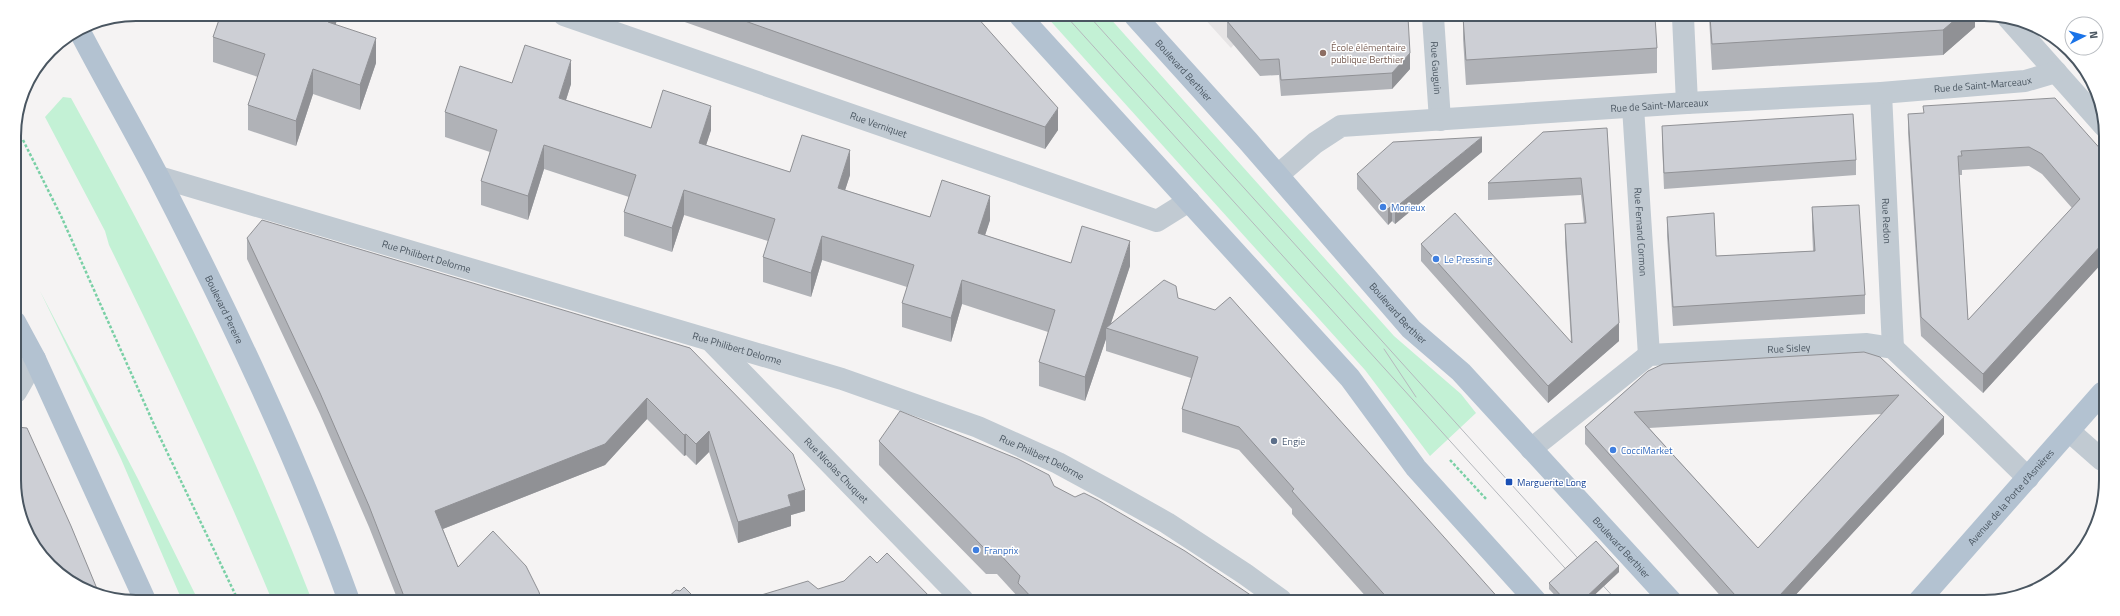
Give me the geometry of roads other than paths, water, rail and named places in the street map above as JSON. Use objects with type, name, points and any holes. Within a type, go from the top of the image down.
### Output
[{"type":"main road","points":[[1025,21],[1350,378],[1416,468],[1531,595]]},
{"type":"main road","name":"Boulevard Berthier","points":[[1140,21],[1278,174],[1411,329],[1461,372],[1665,595]]},
{"type":"main road","name":"Boulevard Pereire","points":[[81,35],[158,177],[222,304],[287,447],[347,595]]},
{"type":"main road","points":[[21,334],[143,595]]},
{"type":"main road","name":"Avenue de la Porte d'Asnières","points":[[1924,595],[2099,396]]},
{"type":"street","name":"Rue Verniquet","points":[[581,21],[1157,221],[1189,201]]},
{"type":"street","name":"Rue Gauguin","points":[[1433,21],[1440,120]]},
{"type":"street","points":[[1683,21],[1687,103]]},
{"type":"street","points":[[2014,25],[2098,119]]},
{"type":"street","name":"Rue de Saint-Marceaux","points":[[1278,174],[1315,143],[1341,126],[1633,108],[1687,103],[1881,93],[2025,81],[2056,72]]},
{"type":"street","name":"Rue Redon","points":[[1881,93],[1893,348]]},
{"type":"street","name":"Rue Fernand Cormon","points":[[1633,108],[1649,355]]},
{"type":"street","name":"Rue Philibert Delorme","points":[[158,177],[888,394],[978,427],[1058,463],[1167,523],[1245,574],[1274,595]]},
{"type":"street","name":"Rue Nicolas Chuquet","points":[[710,340],[958,595]]},
{"type":"street","name":"Rue Sisley","points":[[1649,355],[1867,344],[1893,348]]},
{"type":"street","points":[[1893,348],[1980,430],[2028,478]]},
{"type":"street","points":[[1530,449],[1649,355]]},
{"type":"street","points":[[21,383],[34,360]]},
{"type":"street","points":[[2069,431],[2099,457]]},
{"type":"tram line","points":[[1071,21],[1573,577]]},
{"type":"tram line","points":[[1094,21],[1584,565]]},
{"type":"tram line","points":[[1384,349],[1416,397]]},
{"type":"tram line","points":[[1597,579],[1612,595]]},
{"type":"tram line","points":[[1583,589],[1588,595]]},
{"type":"place","name":"École élémentaire publique Berthier","points":[[1323,53]]},
{"type":"place","name":"Morieux","points":[[1383,207]]},
{"type":"place","name":"Le Pressing","points":[[1436,259]]},
{"type":"place","name":"Engie","points":[[1274,441]]},
{"type":"place","name":"CocciMarket","points":[[1613,450]]},
{"type":"place","name":"Marguerite Long","points":[[1509,482]]},
{"type":"place","name":"Franprix","points":[[976,550]]}]
